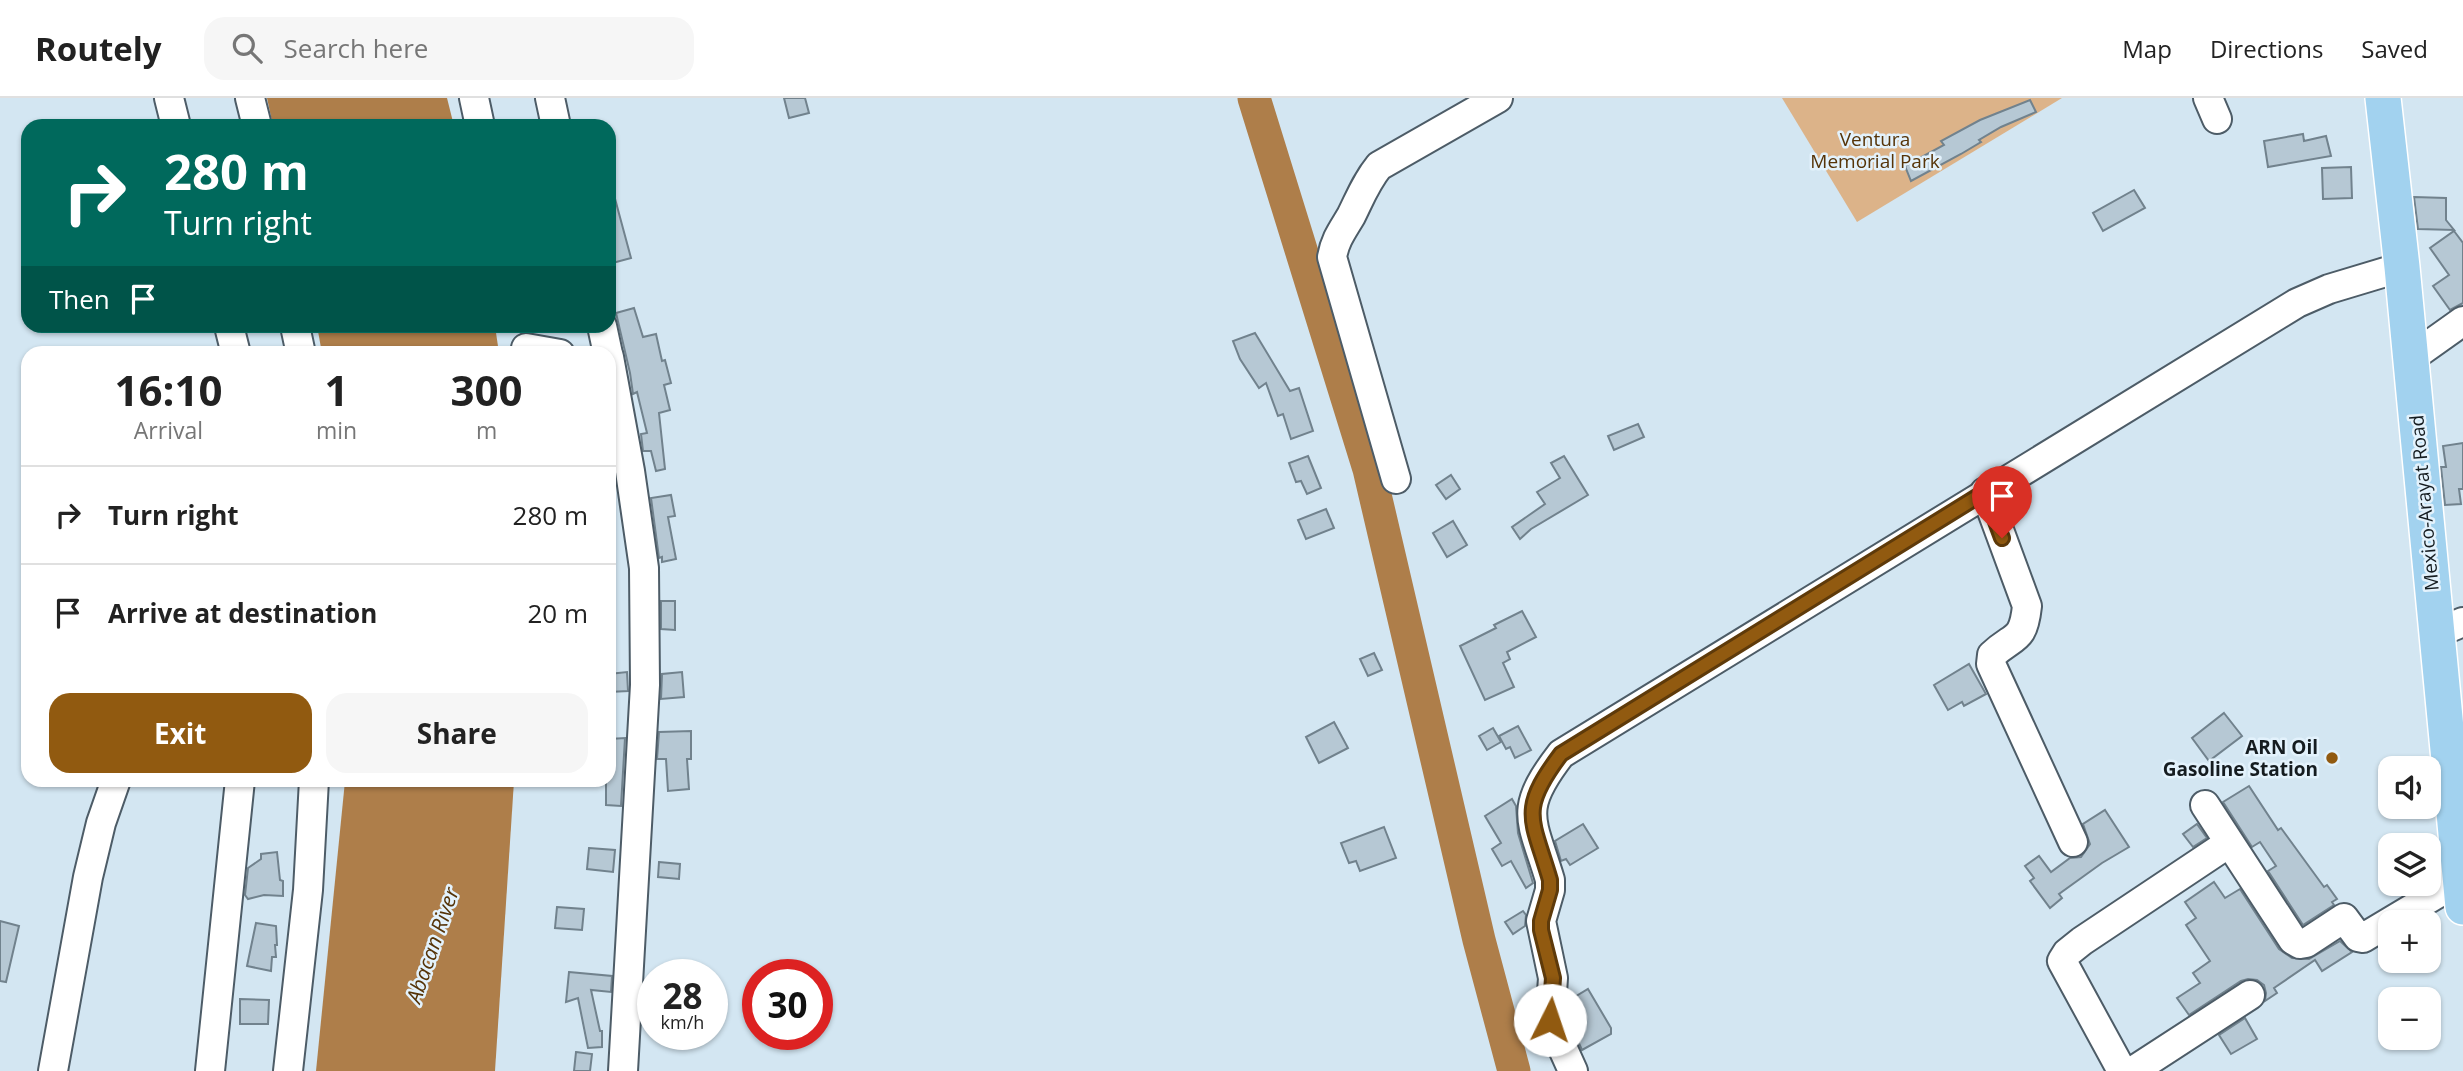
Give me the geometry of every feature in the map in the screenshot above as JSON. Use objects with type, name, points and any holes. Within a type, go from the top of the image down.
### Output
[{"type":"main road","name":"Mexico-Arayat Road","points":[[2383,98],[2411,358],[2450,628],[2461,894]]},
{"type":"street","points":[[169,98],[174,119]]},
{"type":"street","points":[[250,98],[255,119]]},
{"type":"street","points":[[474,98],[478,119]]},
{"type":"street","points":[[550,98],[554,119]]},
{"type":"street","points":[[1396,479],[1332,257],[1336,238],[1351,216],[1366,182],[1379,166],[1498,98]]},
{"type":"street","points":[[1573,1071],[1550,1020],[1553,978],[1541,921],[1550,890],[1550,880],[1532,825],[1531,810],[1535,795],[1547,772],[1561,754],[2297,303],[2329,289],[2402,267]]},
{"type":"street","points":[[2411,358],[2463,321]]},
{"type":"street","points":[[616,396],[644,568],[645,685],[623,1071]]},
{"type":"street","points":[[1985,492],[2027,606],[2025,626],[2016,638],[1995,652],[1991,664],[2073,842]]},
{"type":"street","points":[[53,1071],[88,877],[101,822],[114,787]]},
{"type":"street","points":[[210,1071],[239,787]]},
{"type":"street","points":[[288,1071],[308,890],[314,787]]},
{"type":"street","points":[[2205,805],[2293,940],[2300,944],[2306,943],[2344,918],[2358,937],[2363,938],[2461,894]]},
{"type":"street","points":[[2122,1071],[2063,961],[2067,953],[2082,941],[2228,843]]},
{"type":"street","points":[[2133,1071],[2250,995]]},
{"type":"green space","name":"Ventura Memorial Park","points":[[1782,98],[2062,98],[1857,222]]},
{"type":"water","points":[[267,98],[447,98],[452,119],[272,119]]},
{"type":"water","points":[[318,333],[496,333],[498,346],[321,346]]},
{"type":"water","name":"Abacan River","points":[[344,787],[514,787],[495,1071],[316,1071]]},
{"type":"building","points":[[784,98],[805,98],[809,113],[789,118]]},
{"type":"building","points":[[2030,100],[2036,112],[2001,127],[1961,154],[1911,181],[1905,166],[1944,145],[1941,141],[1980,120]]},
{"type":"building","points":[[2303,134],[2304,141],[2326,136],[2331,156],[2268,167],[2264,141]]},
{"type":"building","points":[[2351,167],[2352,198],[2323,199],[2322,168]]},
{"type":"building","points":[[2134,190],[2145,208],[2103,231],[2093,213]]},
{"type":"building","points":[[2414,197],[2446,198],[2446,220],[2454,230],[2418,229]]},
{"type":"building","points":[[616,202],[631,258],[616,262]]},
{"type":"building","points":[[2454,231],[2463,243],[2463,303],[2450,310],[2433,286],[2449,275],[2430,248]]},
{"type":"building","points":[[634,308],[643,337],[656,334],[662,361],[665,360],[671,383],[664,385],[670,410],[659,413],[665,469],[656,471],[651,451],[643,451],[641,434],[647,433],[637,392],[633,394],[616,313]]},
{"type":"building","points":[[1255,333],[1290,391],[1299,388],[1313,431],[1291,439],[1283,414],[1278,416],[1266,383],[1259,388],[1240,359],[1233,341]]},
{"type":"building","points":[[1638,424],[1644,437],[1614,450],[1608,436]]},
{"type":"building","points":[[2463,443],[2463,489],[2459,489],[2461,504],[2445,505],[2441,467],[2446,467],[2443,446]]},
{"type":"building","points":[[1308,456],[1321,488],[1307,494],[1301,481],[1296,482],[1289,463]]},
{"type":"building","points":[[1564,456],[1588,495],[1531,529],[1520,539],[1512,527],[1545,504],[1537,492],[1560,478],[1551,463]]},
{"type":"building","points":[[1451,475],[1460,489],[1446,499],[1436,485]]},
{"type":"building","points":[[671,495],[675,516],[668,517],[676,559],[662,562],[662,557],[659,558],[651,498]]},
{"type":"building","points":[[1326,509],[1334,528],[1306,539],[1298,520]]},
{"type":"building","points":[[1453,521],[1467,545],[1447,557],[1433,533]]},
{"type":"building","points":[[661,601],[675,601],[675,630],[661,629]]},
{"type":"building","points":[[1522,611],[1536,637],[1507,652],[1510,659],[1503,663],[1514,687],[1485,700],[1460,646]]},
{"type":"building","points":[[1374,653],[1382,670],[1368,676],[1360,659]]},
{"type":"building","points":[[1969,664],[1986,694],[1964,706],[1962,702],[1948,710],[1934,685]]},
{"type":"building","points":[[627,672],[628,691],[616,692],[616,673]]},
{"type":"building","points":[[682,672],[684,697],[661,699],[662,674]]},
{"type":"building","points":[[2224,713],[2242,736],[2209,761],[2192,738]]},
{"type":"building","points":[[1334,722],[1348,748],[1319,763],[1306,737]]},
{"type":"building","points":[[1518,726],[1531,750],[1515,758],[1510,747],[1506,749],[1499,736]]},
{"type":"building","points":[[1493,728],[1501,742],[1487,750],[1479,736]]},
{"type":"building","points":[[691,731],[691,759],[687,759],[689,789],[668,791],[666,759],[657,759],[659,732]]},
{"type":"building","points":[[625,738],[621,806],[606,805],[606,787],[616,787],[616,739]]},
{"type":"building","points":[[2249,786],[2278,830],[2281,828],[2324,887],[2327,885],[2337,899],[2332,902],[2334,905],[2303,925],[2268,871],[2276,866],[2260,842],[2252,847],[2223,802]]},
{"type":"building","points":[[1512,799],[1516,806],[1518,833],[1533,883],[1526,888],[1511,861],[1502,866],[1492,849],[1501,843],[1485,816]]},
{"type":"building","points":[[2105,810],[2129,847],[2059,894],[2062,898],[2050,908],[2030,881],[2034,878],[2025,866],[2039,856],[2051,872],[2070,858],[2081,857],[2090,844],[2083,824]]},
{"type":"building","points":[[1583,824],[1598,848],[1570,865],[1566,859],[1561,861],[1555,841]]},
{"type":"building","points":[[2197,824],[2207,838],[2193,847],[2183,834]]},
{"type":"building","points":[[1384,827],[1396,858],[1360,871],[1356,861],[1349,863],[1341,843]]},
{"type":"building","points":[[589,848],[615,850],[613,872],[587,869]]},
{"type":"building","points":[[277,852],[283,896],[264,895],[248,899],[245,895],[248,868],[261,859],[261,854]]},
{"type":"building","points":[[659,862],[680,864],[679,879],[658,877]]},
{"type":"building","points":[[2214,882],[2225,898],[2240,889],[2279,949],[2292,958],[2309,959],[2340,941],[2352,952],[2322,971],[2315,960],[2274,988],[2277,993],[2265,1001],[2264,985],[2257,980],[2248,979],[2189,1015],[2177,998],[2200,983],[2193,973],[2210,961],[2186,925],[2196,918],[2185,902]]},
{"type":"building","points":[[557,907],[584,909],[582,930],[555,928]]},
{"type":"building","points":[[1523,911],[1526,915],[1525,926],[1513,934],[1505,922]]},
{"type":"building","points":[[0,921],[19,926],[6,982],[0,981]]},
{"type":"building","points":[[256,923],[276,926],[276,957],[272,957],[271,971],[247,966]]},
{"type":"building","points":[[569,972],[612,976],[611,992],[591,990],[602,1031],[602,1047],[588,1048],[578,998],[566,1002]]},
{"type":"building","points":[[1588,989],[1611,1028],[1611,1034],[1582,1050],[1567,1017],[1568,1001]]},
{"type":"building","points":[[240,999],[269,1000],[268,1024],[240,1024]]},
{"type":"building","points":[[2245,1018],[2257,1039],[2231,1054],[2219,1035]]},
{"type":"building","points":[[576,1052],[592,1054],[590,1071],[574,1071]]},
{"type":"waterway","points":[[1254,98],[1369,469],[1479,940],[1514,1071]]},
{"type":"place","name":"ARN Oil Gasoline Station","points":[[2332,758]]},
{"type":"route","points":[[1550,1020],[1553,978],[1541,930],[1550,880],[1532,825],[1531,810],[1535,795],[1547,772],[1561,754],[1985,492],[2002,538]]}]
